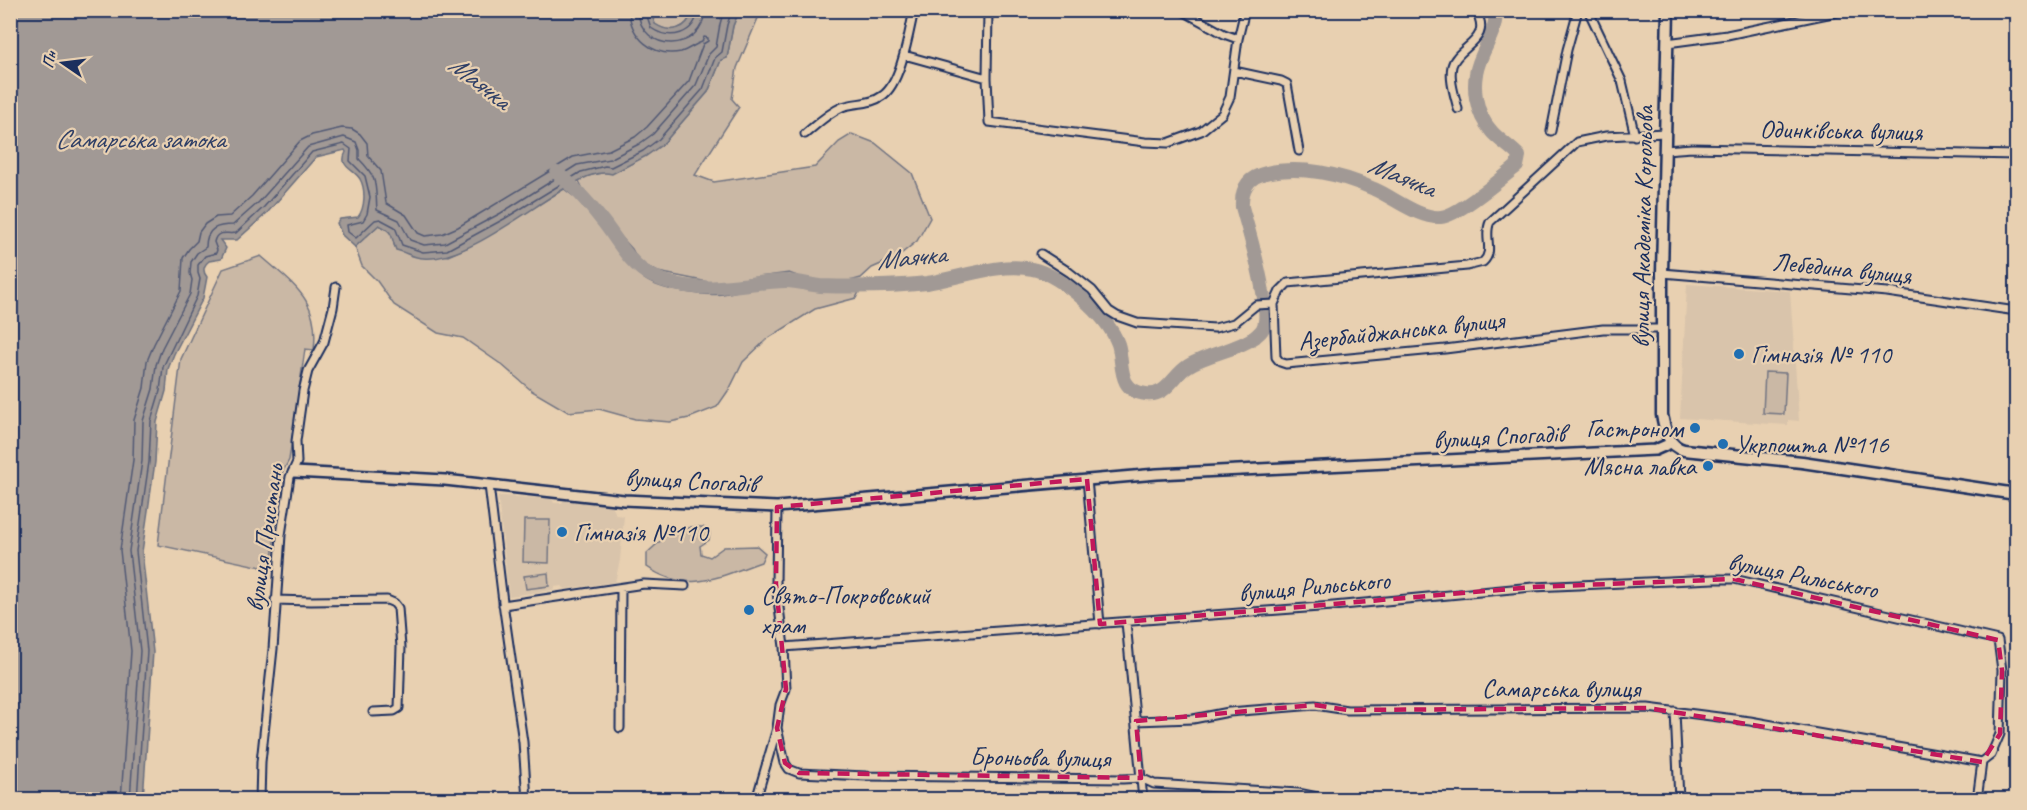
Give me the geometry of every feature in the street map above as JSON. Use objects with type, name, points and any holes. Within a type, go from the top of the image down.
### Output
[{"type":"main road","name":"вулиця Академіка Корольова","points":[[1668,10],[1662,273],[1662,415],[1671,443]]},
{"type":"main road","points":[[1671,443],[1684,450],[1782,460],[2016,494]]},
{"type":"street","points":[[805,134],[823,118],[844,106],[870,103],[883,96],[892,85],[904,55],[914,10]]},
{"type":"street","points":[[988,10],[989,122],[1114,139],[1168,142],[1202,130],[1222,114],[1230,97],[1238,39],[1245,10]]},
{"type":"street","points":[[1181,10],[1224,34],[1238,39]]},
{"type":"street","points":[[1458,109],[1452,69],[1454,62],[1470,47],[1479,32],[1479,18],[1475,10]]},
{"type":"street","points":[[1551,131],[1567,50],[1578,10]]},
{"type":"street","points":[[1588,10],[1622,81],[1635,136]]},
{"type":"street","points":[[1667,43],[1727,35],[1847,10]]},
{"type":"street","points":[[904,55],[987,78]]},
{"type":"street","points":[[1234,71],[1287,84],[1299,151]]},
{"type":"street","name":"Азербайджанська вулиця","points":[[1662,329],[1594,330],[1445,349],[1286,363],[1280,362],[1276,357],[1271,304],[1288,283],[1467,266],[1483,262],[1489,253],[1487,234],[1490,222],[1577,142],[1606,136],[1665,133]]},
{"type":"street","name":"Одинківська вулиця","points":[[1665,150],[1714,148],[2016,155]]},
{"type":"street","points":[[1041,254],[1092,290],[1109,311],[1137,323],[1215,328],[1234,323],[1256,305],[1271,304]]},
{"type":"street","name":"Лебедина вулиця","points":[[1662,273],[1887,292],[2016,311]]},
{"type":"street","name":"вулиця Пристань","points":[[260,800],[261,762],[273,649],[281,535],[290,477],[297,462],[296,441],[303,391],[308,371],[324,342],[336,287]]},
{"type":"street","name":"вулиця Спогадів","points":[[294,472],[445,480],[624,500],[777,507],[1157,474],[1655,450],[1671,443]]},
{"type":"street","points":[[1087,479],[1100,624]]},
{"type":"street","points":[[489,485],[503,605],[524,742],[527,800]]},
{"type":"street","points":[[756,800],[786,689],[776,584],[777,507]]},
{"type":"street","name":"вулиця Рильського","points":[[783,647],[1321,607],[1533,586],[1734,579],[1998,640],[2002,670],[2001,728],[1991,755],[1982,762]]},
{"type":"street","points":[[503,605],[644,584],[685,586]]},
{"type":"street","points":[[620,728],[621,589]]},
{"type":"street","points":[[275,600],[311,602],[387,600],[396,605],[401,647],[399,708],[394,711],[373,712]]},
{"type":"street","points":[[1126,622],[1143,800]]},
{"type":"street","name":"Самарська вулиця","points":[[1136,721],[1193,719],[1229,712],[1315,705],[1347,710],[1648,708],[1750,721],[1982,762]]},
{"type":"street","points":[[1675,711],[1679,800]]},
{"type":"street","name":"Броньова вулиця","points":[[777,728],[785,763],[789,769],[799,773],[877,776],[1141,778],[1154,784],[1298,793],[1332,800]]},
{"type":"street","points":[[1977,800],[1982,762]]},
{"type":"highlighted area","points":[[1087,479],[1100,624],[1533,587],[1734,579],[1998,640],[2002,670],[2000,734],[1982,762],[1648,708],[1347,710],[1315,705],[1136,721],[1141,778],[799,773],[785,763],[777,728],[786,689],[776,584],[777,507]]},
{"type":"shaded area","points":[[650,11],[692,11],[687,22],[682,26],[667,29],[655,24]]},
{"type":"shaded area","points":[[739,11],[761,11],[737,68],[732,99],[739,107],[695,175],[714,182],[815,167],[839,142],[852,134],[875,143],[912,173],[930,218],[917,241],[897,257],[872,268],[861,278],[846,282],[811,281],[789,273],[713,283],[658,272],[639,262],[632,249],[589,201],[579,181],[583,177],[606,172],[663,144],[708,92],[721,60],[727,58],[733,26]]},
{"type":"shaded area","points":[[564,189],[597,219],[627,262],[650,283],[682,292],[714,294],[769,285],[860,290],[856,298],[815,309],[767,339],[743,362],[717,407],[689,418],[670,422],[635,419],[599,409],[568,412],[532,391],[502,365],[463,338],[438,333],[394,305],[377,281],[362,266],[355,247],[379,224],[391,232],[394,245],[448,256],[468,247]]},
{"type":"shaded area","points":[[261,256],[302,295],[309,306],[315,333],[314,350],[305,349],[289,460],[281,475],[271,569],[158,545],[181,359],[223,269]]},
{"type":"shaded area","name":"Гімназія № 110","points":[[1687,284],[1790,291],[1799,421],[1788,420],[1788,425],[1680,418]]},
{"type":"shaded area","points":[[1765,372],[1786,373],[1784,414],[1763,413]]},
{"type":"shaded area","name":"Гімназія №110","points":[[498,497],[552,499],[554,503],[562,503],[564,500],[612,505],[616,515],[624,516],[620,560],[615,582],[565,589],[562,586],[554,587],[553,590],[509,596]]},
{"type":"shaded area","points":[[524,520],[550,520],[549,563],[523,562]]},
{"type":"shaded area","points":[[691,527],[703,527],[710,532],[709,540],[700,546],[701,554],[710,557],[724,547],[757,546],[765,553],[761,562],[704,580],[676,580],[647,567],[647,553],[667,535]]},
{"type":"shaded area","points":[[548,573],[549,586],[526,589],[524,576]]},
{"type":"water","name":"Самарська затока","points":[[650,10],[655,24],[667,29],[682,26],[687,22],[692,11],[739,11],[733,26],[727,58],[721,60],[708,92],[663,144],[646,156],[612,174],[595,174],[579,181],[477,243],[458,252],[440,257],[423,258],[396,250],[390,232],[379,225],[355,247],[342,235],[337,223],[340,219],[358,217],[364,199],[360,179],[345,164],[345,150],[316,157],[268,212],[237,240],[220,240],[226,248],[221,259],[209,261],[204,267],[207,277],[203,298],[168,369],[166,391],[157,422],[155,462],[142,552],[153,652],[143,799],[11,799],[11,11]]},
{"type":"waterway","name":"Маячка","points":[[557,173],[586,200],[637,265],[652,276],[669,283],[703,288],[786,281],[820,286],[860,287],[927,283],[980,271],[1020,267],[1044,273],[1082,298],[1104,321],[1118,344],[1126,382],[1136,392],[1153,394],[1165,389],[1188,366],[1247,342],[1262,330],[1265,321],[1263,289],[1242,207],[1244,189],[1255,177],[1266,173],[1293,170],[1335,175],[1374,189],[1424,215],[1441,217],[1469,204],[1517,166],[1519,156],[1486,124],[1476,99],[1475,80],[1492,32],[1496,10]]},
{"type":"place","name":"Гімназія № 110","points":[[1739,354]]},
{"type":"place","name":"Гастроном","points":[[1695,428]]},
{"type":"place","name":"Укрпошта №116","points":[[1723,444]]},
{"type":"place","name":"Мясна лавка","points":[[1708,466]]},
{"type":"place","name":"Гімназія №110","points":[[562,532]]},
{"type":"place","name":"Свято-Покровський храм","points":[[749,610]]}]
